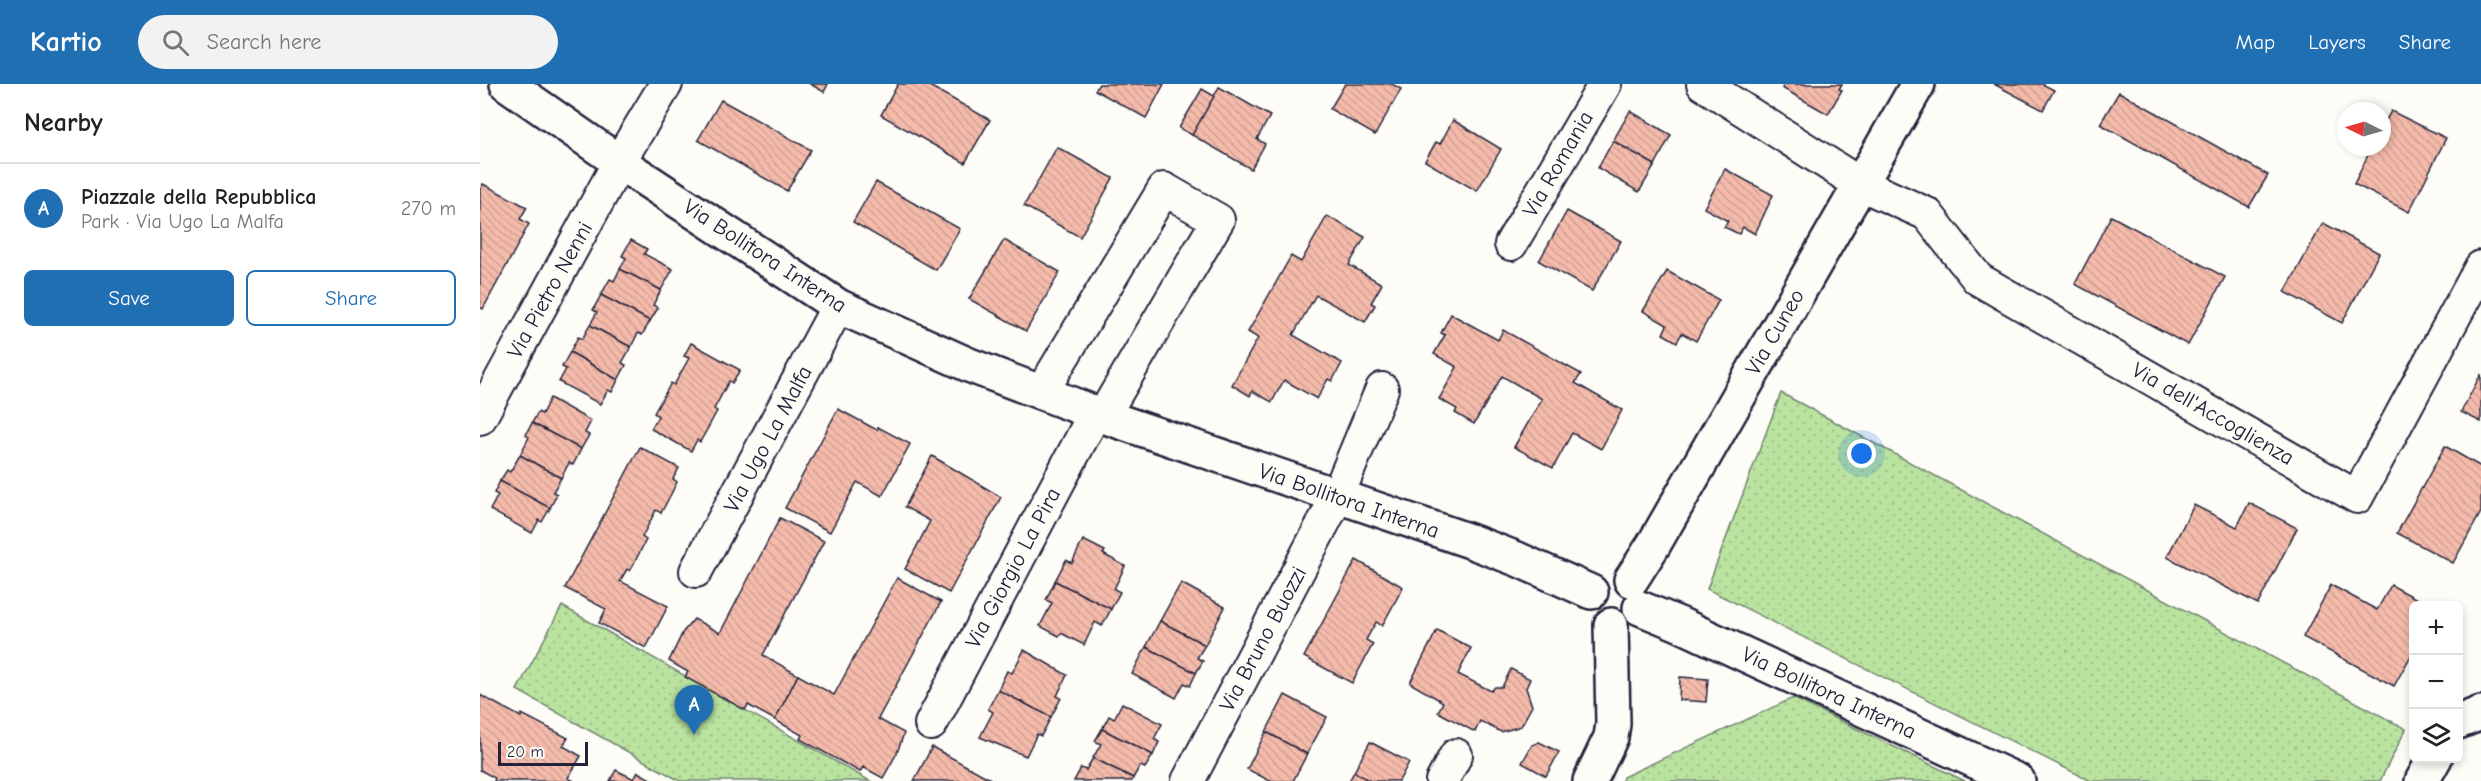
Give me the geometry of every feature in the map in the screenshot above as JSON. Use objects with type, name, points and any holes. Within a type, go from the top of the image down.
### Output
[{"type":"street","name":"Via Bollitora Interna","points":[[507,84],[620,162],[838,306],[969,365],[1041,393],[1479,545],[1592,592]]},
{"type":"street","name":"Via Pietro Nenni","points":[[480,418],[620,162],[666,84]]},
{"type":"street","name":"Via Romania","points":[[1511,244],[1605,84]]},
{"type":"street","points":[[1703,84],[1860,184]]},
{"type":"street","name":"Via Cuneo","points":[[1635,594],[1654,544],[1918,84]]},
{"type":"street","name":"Via dell'Accoglienza","points":[[1860,184],[1928,214],[1978,279],[2357,497],[2481,267]]},
{"type":"street","points":[[1041,393],[1164,189],[1218,220],[1099,415]]},
{"type":"street","name":"Via Ugo La Malfa","points":[[696,572],[838,306]]},
{"type":"street","name":"Via Bruno Buozzi","points":[[1188,781],[1337,497],[1382,389]]},
{"type":"street","name":"Via Giorgio La Pira","points":[[931,724],[1099,415]]},
{"type":"street","points":[[1618,575],[1635,594],[1631,620],[1625,624],[1611,625],[1604,622],[1594,613],[1590,600],[1594,586],[1605,577],[1618,575]]},
{"type":"street","name":"Via Bollitora Interna","points":[[1635,594],[1679,624],[2018,781]]},
{"type":"street","points":[[1590,781],[1611,737],[1613,724],[1611,625]]},
{"type":"street","points":[[2463,720],[2481,713]]},
{"type":"street","points":[[2422,781],[2433,763]]},
{"type":"green space","points":[[1781,393],[2406,729],[2380,781],[2091,781],[1707,589]]},
{"type":"green space","points":[[562,606],[870,781],[680,781],[517,690]]},
{"type":"green space","points":[[1793,698],[1965,781],[1622,781],[1623,777]]},
{"type":"building","points":[[810,84],[828,84],[824,92]]},
{"type":"building","points":[[898,84],[926,84],[990,120],[965,163],[881,115]]},
{"type":"building","points":[[1099,84],[1164,84],[1146,118],[1095,90]]},
{"type":"building","points":[[1345,84],[1392,84],[1401,89],[1375,135],[1330,109]]},
{"type":"building","points":[[1785,84],[1842,84],[1839,89],[1842,90],[1828,114],[1782,88]]},
{"type":"building","points":[[1994,84],[2042,84],[2054,90],[2043,110]]},
{"type":"building","points":[[1219,87],[1270,116],[1257,139],[1265,144],[1251,169],[1192,135]]},
{"type":"building","points":[[1202,89],[1214,96],[1192,135],[1179,128]]},
{"type":"building","points":[[2119,92],[2268,175],[2249,207],[2100,124]]},
{"type":"building","points":[[721,100],[811,150],[787,191],[698,140]]},
{"type":"building","points":[[1630,111],[1671,135],[1655,165],[1613,141]]},
{"type":"building","points":[[2391,111],[2446,138],[2409,212],[2354,184],[2368,156],[2391,156]]},
{"type":"building","points":[[1453,120],[1501,149],[1477,191],[1425,161],[1436,142],[1440,144]]},
{"type":"building","points":[[1613,141],[1655,165],[1639,192],[1598,168]]},
{"type":"building","points":[[1057,147],[1113,178],[1080,237],[1024,206]]},
{"type":"building","points":[[1725,169],[1773,195],[1755,234],[1743,227],[1739,234],[1724,227],[1728,221],[1704,208]]},
{"type":"building","points":[[876,182],[960,229],[936,270],[853,222]]},
{"type":"building","points":[[483,184],[527,207],[520,219],[529,224],[483,309],[480,307],[480,190]]},
{"type":"building","points":[[1567,211],[1621,241],[1592,291],[1539,261]]},
{"type":"building","points":[[1327,216],[1365,237],[1349,265],[1382,284],[1371,303],[1375,305],[1365,322],[1316,295],[1293,335],[1342,363],[1332,381],[1328,379],[1317,399],[1284,380],[1272,402],[1252,391],[1250,396],[1232,385],[1258,338],[1248,332],[1291,256],[1301,262]]},
{"type":"building","points":[[2111,216],[2225,277],[2188,345],[2075,284]]},
{"type":"building","points":[[2323,223],[2379,253],[2342,323],[2285,292]]},
{"type":"building","points":[[631,240],[647,249],[644,254],[673,269],[661,290],[620,269],[626,258],[622,256]]},
{"type":"building","points":[[1004,240],[1060,272],[1026,331],[969,299]]},
{"type":"building","points":[[620,269],[661,290],[653,305],[658,308],[650,321],[601,295],[610,279],[614,281]]},
{"type":"building","points":[[1667,271],[1719,300],[1696,341],[1682,333],[1677,342],[1663,334],[1667,325],[1643,311]]},
{"type":"building","points":[[601,295],[650,321],[642,335],[638,333],[631,347],[590,325],[597,312],[593,310]]},
{"type":"building","points":[[1451,314],[1498,340],[1503,330],[1581,374],[1575,383],[1622,410],[1601,449],[1572,433],[1553,468],[1514,447],[1542,399],[1502,376],[1474,424],[1455,413],[1457,409],[1439,399],[1457,367],[1434,354],[1445,335],[1441,333]]},
{"type":"building","points":[[590,325],[631,347],[622,363],[626,365],[618,380],[570,352],[578,337],[582,339]]},
{"type":"building","points":[[691,343],[740,370],[732,383],[729,381],[714,409],[717,411],[709,426],[700,442],[697,440],[691,451],[651,429],[658,416],[654,413],[671,383],[674,385],[689,358],[684,356]]},
{"type":"building","points":[[570,352],[618,380],[612,392],[608,390],[600,404],[559,382],[566,369],[562,367]]},
{"type":"building","points":[[2481,374],[2481,422],[2461,412]]},
{"type":"building","points":[[550,398],[591,421],[585,433],[589,435],[581,449],[532,423],[538,412],[542,414]]},
{"type":"building","points":[[838,409],[877,430],[878,427],[910,444],[882,496],[857,482],[830,532],[785,508]]},
{"type":"building","points":[[532,423],[581,449],[573,465],[569,463],[561,478],[520,455],[529,437],[526,435]]},
{"type":"building","points":[[2445,446],[2481,467],[2481,512],[2453,563],[2397,533]]},
{"type":"building","points":[[640,447],[679,468],[673,479],[677,482],[670,496],[661,513],[656,510],[642,537],[646,540],[630,571],[627,569],[620,581],[668,606],[646,648],[599,623],[606,609],[565,588]]},
{"type":"building","points":[[520,455],[561,478],[553,492],[557,494],[550,508],[500,481],[507,470],[510,472]]},
{"type":"building","points":[[932,456],[1001,497],[949,593],[905,569],[930,521],[905,507]]},
{"type":"building","points":[[500,481],[550,508],[542,522],[539,520],[532,533],[490,510],[498,495],[494,493]]},
{"type":"building","points":[[2249,503],[2297,528],[2258,604],[2167,557],[2194,505],[2237,527]]},
{"type":"building","points":[[780,518],[824,541],[763,655],[798,675],[775,720],[748,705],[745,710],[685,677],[688,672],[669,661],[683,632],[694,619],[720,633]]},
{"type":"building","points":[[1083,540],[1105,551],[1103,554],[1125,566],[1114,589],[1120,592],[1111,609],[1055,581],[1066,560],[1072,563]]},
{"type":"building","points":[[1356,560],[1403,587],[1382,626],[1376,622],[1366,640],[1373,644],[1352,683],[1304,657]]},
{"type":"building","points":[[897,578],[941,602],[878,719],[904,733],[897,753],[883,778],[863,767],[860,772],[800,739],[802,735],[775,720],[798,675],[834,695]]},
{"type":"building","points":[[1055,581],[1111,609],[1102,626],[1095,622],[1084,645],[1061,633],[1059,636],[1040,626],[1052,603],[1046,600]]},
{"type":"building","points":[[1181,583],[1225,607],[1205,645],[1160,621]]},
{"type":"building","points":[[2331,585],[2377,610],[2391,585],[2421,601],[2409,601],[2409,659],[2394,686],[2303,637]]},
{"type":"building","points":[[1160,621],[1205,645],[1197,658],[1203,661],[1196,673],[1146,647]]},
{"type":"building","points":[[1437,630],[1471,648],[1458,674],[1491,691],[1495,687],[1502,687],[1511,669],[1530,679],[1526,688],[1532,706],[1521,726],[1501,732],[1480,721],[1475,732],[1438,712],[1443,702],[1410,683]]},
{"type":"building","points":[[1146,647],[1196,673],[1190,686],[1184,683],[1176,698],[1132,674]]},
{"type":"building","points":[[1024,650],[1067,675],[1057,696],[1061,698],[1051,717],[998,690],[1007,671],[1012,673]]},
{"type":"building","points":[[1680,677],[1708,679],[1706,702],[1679,700]]},
{"type":"building","points":[[998,690],[1051,717],[1041,736],[1037,734],[1026,756],[980,737],[993,712],[988,709]]},
{"type":"building","points":[[480,695],[568,738],[563,746],[581,756],[568,778],[574,781],[494,781],[495,778],[480,770]]},
{"type":"building","points":[[1285,695],[1327,717],[1307,754],[1266,732]]},
{"type":"building","points":[[1122,703],[1162,724],[1154,739],[1159,742],[1153,755],[1102,729],[1109,716],[1114,719]]},
{"type":"building","points":[[1102,729],[1153,755],[1145,768],[1140,766],[1133,778],[1093,758],[1101,744],[1095,741]]},
{"type":"building","points":[[1266,732],[1307,754],[1293,781],[1270,781],[1247,769]]},
{"type":"building","points":[[1370,742],[1409,762],[1399,781],[1370,781],[1354,772]]},
{"type":"building","points":[[1539,742],[1559,752],[1546,776],[1522,763],[1532,745]]},
{"type":"building","points":[[932,747],[941,752],[994,781],[914,781]]},
{"type":"building","points":[[1093,758],[1133,778],[1132,781],[1074,781],[1081,768],[1086,770]]},
{"type":"building","points":[[616,770],[634,779],[638,772],[654,781],[610,781]]},
{"type":"building","points":[[1354,772],[1370,781],[1349,781]]},
{"type":"place","name":"Piazzale della Repubblica","points":[[694,735]]}]
